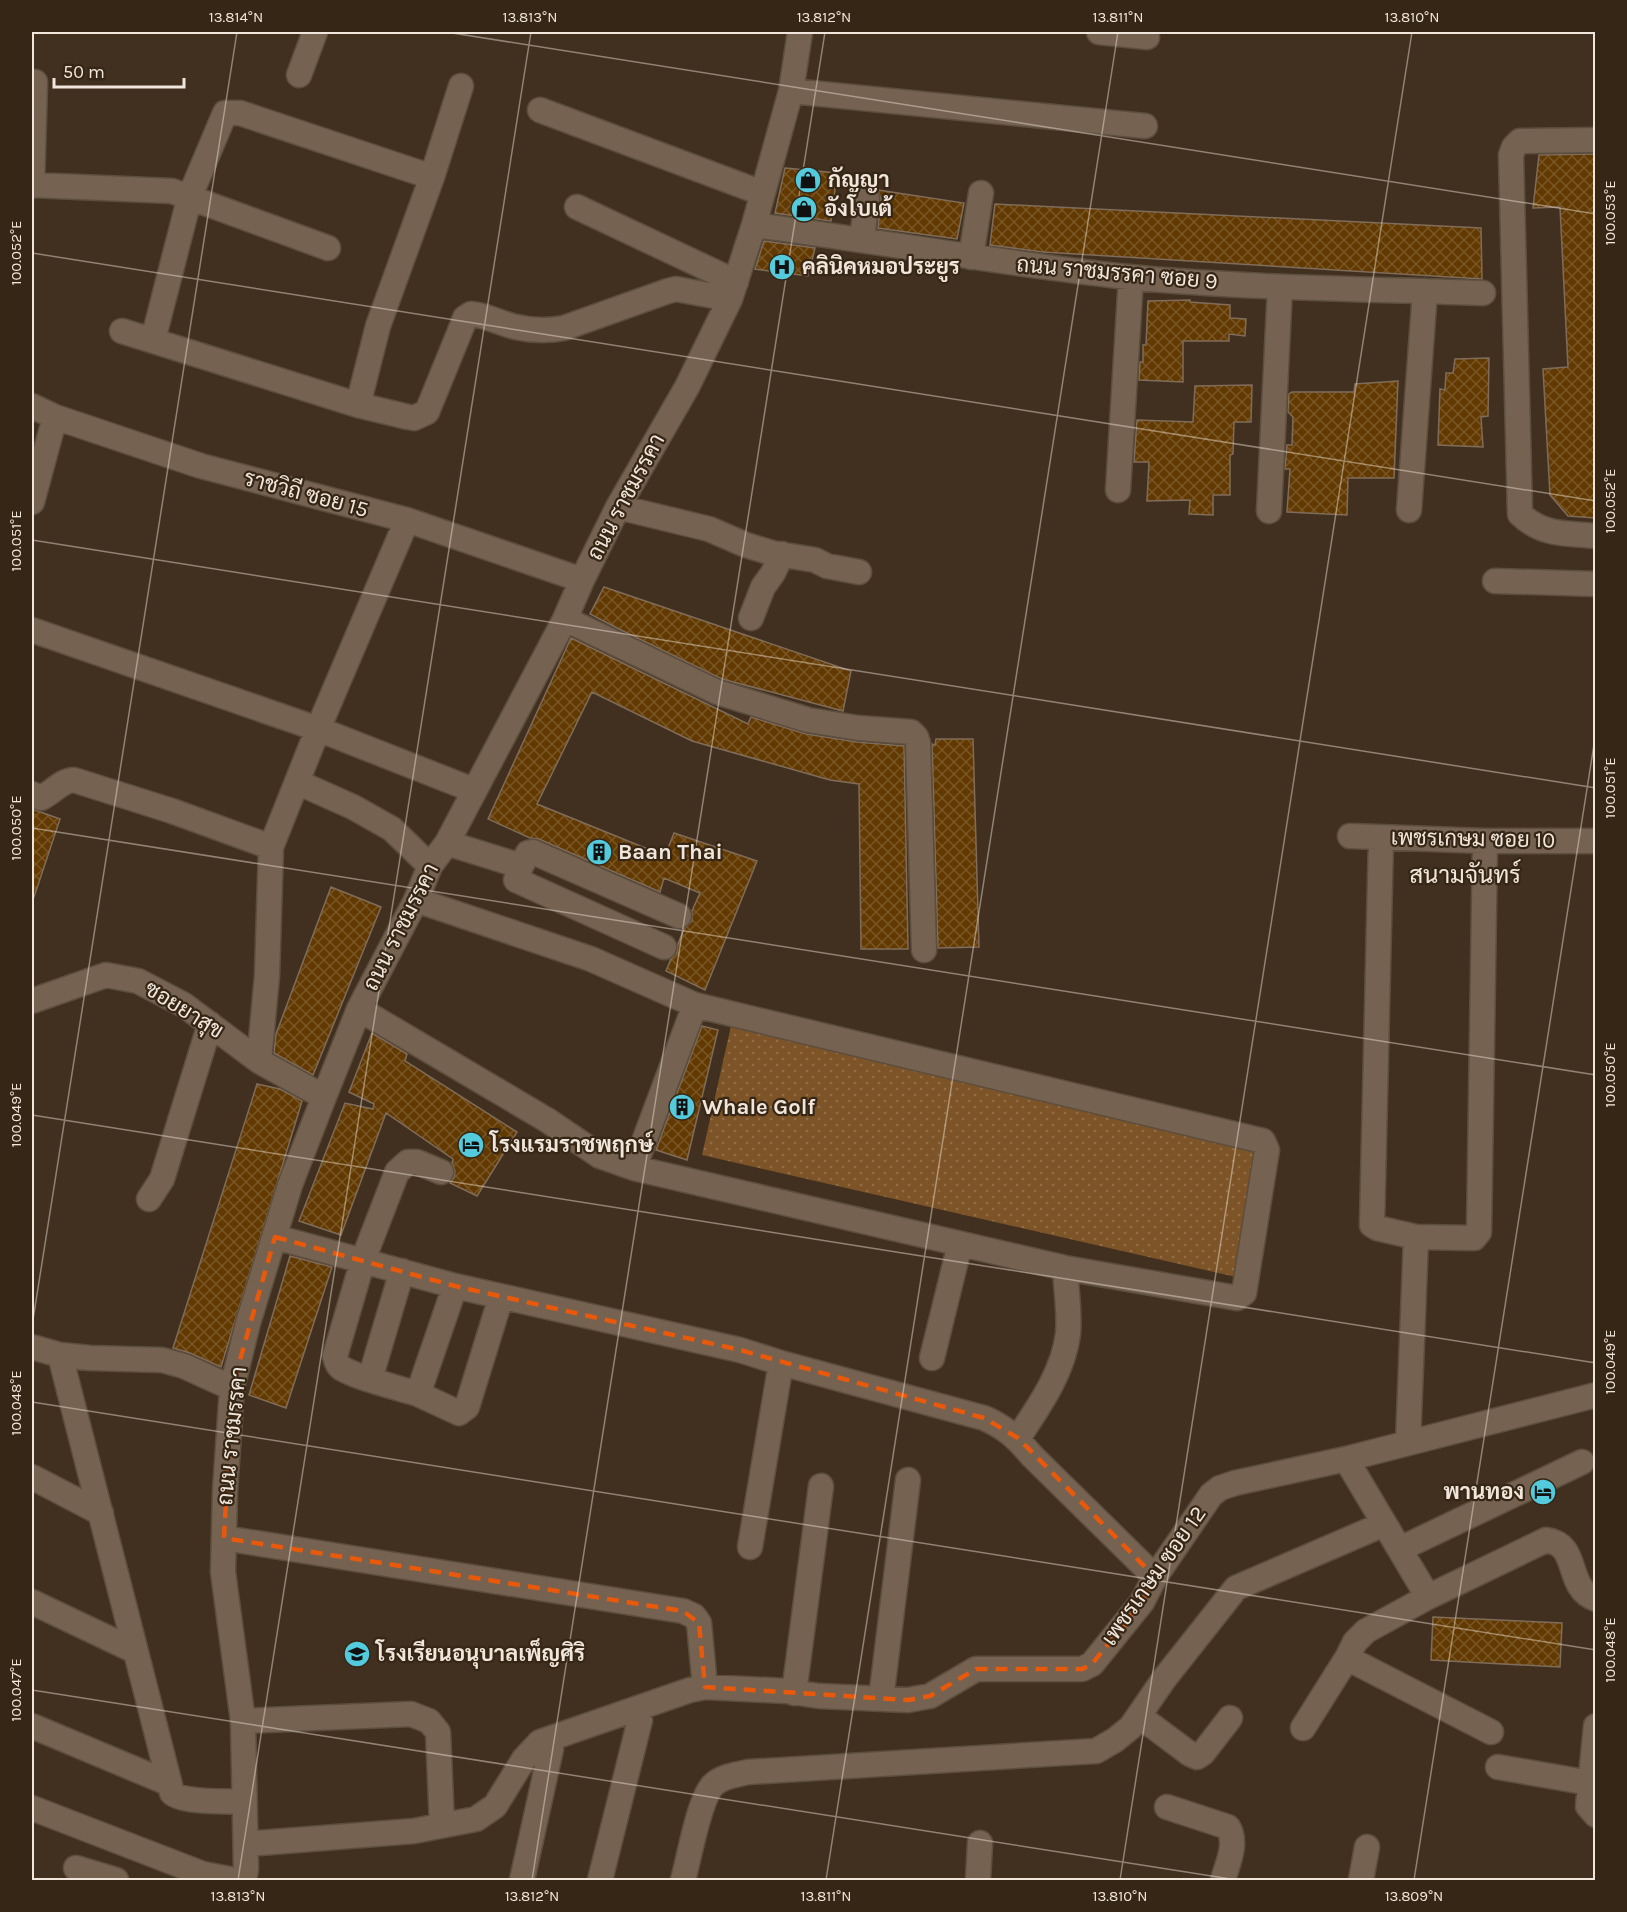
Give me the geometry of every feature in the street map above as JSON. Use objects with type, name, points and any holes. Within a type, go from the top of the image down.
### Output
[{"type":"street","points":[[299,75],[315,32]]},
{"type":"street","name":"ถนน ราชมรรคา","points":[[244,1881],[246,1844],[243,1721],[223,1572],[225,1491],[232,1388],[248,1323],[290,1185],[359,1009],[416,900],[430,866],[447,843],[565,619],[618,507],[687,387],[733,291],[791,91],[800,32]]},
{"type":"street","points":[[1099,32],[1147,37]]},
{"type":"street","points":[[35,82],[32,186],[172,191],[328,248]]},
{"type":"street","points":[[358,405],[378,326],[432,177],[461,86]]},
{"type":"street","points":[[791,91],[1145,126]]},
{"type":"street","points":[[540,111],[762,193]]},
{"type":"street","points":[[153,340],[190,196],[225,113],[240,113],[432,177]]},
{"type":"street","points":[[1596,140],[1520,141],[1514,147],[1511,155],[1520,514],[1531,524],[1548,531],[1596,536]]},
{"type":"street","points":[[970,256],[981,193]]},
{"type":"street","points":[[862,239],[867,198]]},
{"type":"street","points":[[577,207],[733,291]]},
{"type":"street","name":"ถนน ราชมรรคา ซอย 9","points":[[754,225],[862,239],[1031,266],[1131,277],[1280,287],[1483,293]]},
{"type":"street","points":[[1118,490],[1131,277]]},
{"type":"street","points":[[1269,511],[1280,287]]},
{"type":"street","points":[[122,331],[358,405],[408,417],[422,416],[427,412],[465,318],[471,314],[516,327],[546,331],[564,328],[676,289],[733,291]]},
{"type":"street","points":[[1409,510],[1425,291]]},
{"type":"street","name":"ราชวิถี ซอย 15","points":[[32,406],[55,417],[201,466],[407,520],[582,580]]},
{"type":"street","points":[[33,487],[55,417]]},
{"type":"street","points":[[618,507],[709,530],[746,545],[860,572]]},
{"type":"street","points":[[259,1061],[267,976],[271,847],[318,729],[407,520]]},
{"type":"street","points":[[751,618],[763,587],[782,554]]},
{"type":"street","points":[[1494,580],[1596,584]]},
{"type":"street","points":[[565,619],[717,692],[808,720],[858,728],[911,732],[918,743],[924,950]]},
{"type":"street","points":[[32,630],[318,729],[473,790]]},
{"type":"street","points":[[32,794],[41,798],[49,795],[69,780],[74,780],[172,811],[271,847]]},
{"type":"street","points":[[297,782],[353,807],[392,829],[430,866]]},
{"type":"street","name":"เพชรเกษม ซอย 10","points":[[1350,836],[1485,841],[1596,841]]},
{"type":"street","points":[[1381,838],[1372,1224],[1377,1228],[1416,1237],[1474,1238],[1479,1232],[1485,841]]},
{"type":"street","points":[[447,843],[521,866]]},
{"type":"street","points":[[664,947],[515,878],[528,854],[533,852],[679,916]]},
{"type":"street","points":[[359,1009],[547,1120],[600,1156],[634,1168],[1065,1268],[1237,1299],[1244,1293],[1267,1150],[1264,1142],[695,1005],[591,959],[416,900]]},
{"type":"street","name":"ซอยยาสุข","points":[[32,1001],[106,975],[138,981],[184,1005],[259,1061],[324,1097]]},
{"type":"street","points":[[634,1168],[695,1005]]},
{"type":"street","points":[[149,1199],[162,1179],[210,1024]]},
{"type":"street","points":[[441,1172],[417,1162],[408,1162],[397,1172],[363,1260],[335,1356],[336,1362],[340,1367],[418,1394],[459,1413],[467,1407],[501,1297]]},
{"type":"street","points":[[275,1237],[455,1286],[740,1350],[984,1418],[1004,1427],[1018,1438],[1032,1456],[1155,1577]]},
{"type":"street","points":[[1408,1443],[1416,1237]]},
{"type":"street","points":[[933,1358],[960,1244]]},
{"type":"street","points":[[1018,1438],[1044,1397],[1062,1360],[1068,1334],[1065,1268]]},
{"type":"street","points":[[370,1379],[402,1271]]},
{"type":"street","points":[[418,1394],[455,1286]]},
{"type":"street","points":[[32,1347],[60,1355],[90,1358],[162,1360],[184,1366],[232,1388]]},
{"type":"street","points":[[60,1355],[172,1793],[175,1796],[244,1802]]},
{"type":"street","points":[[750,1547],[781,1363]]},
{"type":"street","name":"เพชรเกษม ซอย 12","points":[[246,1844],[414,1831],[476,1820],[495,1806],[524,1759],[540,1742],[642,1713],[705,1687],[908,1700],[930,1696],[976,1669],[1082,1670],[1092,1664],[1142,1602],[1155,1577],[1211,1495],[1220,1488],[1346,1459],[1596,1395]]},
{"type":"street","points":[[1346,1459],[1428,1597]]},
{"type":"street","points":[[1400,1550],[1582,1462]]},
{"type":"street","points":[[32,1477],[101,1513]]},
{"type":"street","points":[[881,1699],[908,1480]]},
{"type":"street","points":[[794,1693],[821,1486]]},
{"type":"street","points":[[683,1881],[704,1801],[712,1785],[726,1777],[748,1772],[1096,1750],[1115,1740],[1131,1727],[1164,1679],[1236,1588],[1384,1524]]},
{"type":"street","points":[[224,1538],[683,1611],[694,1616],[699,1623],[705,1687]]},
{"type":"street","points":[[1303,1728],[1355,1642],[1366,1631],[1428,1597],[1546,1540],[1558,1541],[1564,1548],[1583,1593],[1596,1599]]},
{"type":"street","points":[[32,1602],[135,1651]]},
{"type":"street","points":[[1347,1658],[1491,1732]]},
{"type":"street","points":[[600,1881],[642,1713]]},
{"type":"street","points":[[243,1721],[411,1714],[429,1721],[438,1732],[442,1826]]},
{"type":"street","points":[[1138,1716],[1190,1755],[1197,1757],[1203,1753],[1230,1718]]},
{"type":"street","points":[[32,1726],[168,1783]]},
{"type":"street","points":[[1596,1726],[1588,1806],[1596,1815]]},
{"type":"street","points":[[522,1881],[551,1749]]},
{"type":"street","points":[[1498,1767],[1590,1782]]},
{"type":"street","points":[[1167,1807],[1228,1827],[1232,1838],[1231,1848],[1222,1881]]},
{"type":"street","points":[[32,1808],[188,1875],[235,1881]]},
{"type":"street","points":[[978,1881],[980,1843]]},
{"type":"street","points":[[1361,1881],[1367,1847]]},
{"type":"street","points":[[76,1868],[116,1881]]},
{"type":"highlighted area","points":[[275,1237],[455,1286],[740,1350],[984,1418],[1018,1438],[1155,1577],[1142,1602],[1092,1664],[1082,1669],[976,1669],[930,1696],[908,1700],[705,1687],[699,1623],[683,1611],[224,1538],[232,1388]]},
{"type":"shaded area","points":[[733,1017],[1262,1146],[1236,1277],[702,1155]]},
{"type":"building","points":[[1596,154],[1596,518],[1568,516],[1550,495],[1543,369],[1568,367],[1560,207],[1533,208],[1539,155]]},
{"type":"building","points":[[785,168],[837,173],[831,221],[775,213]]},
{"type":"building","points":[[878,190],[964,203],[957,239],[878,228],[881,200]]},
{"type":"building","points":[[995,204],[1481,228],[1482,279],[1043,252],[990,245]]},
{"type":"building","points":[[764,241],[815,248],[808,276],[755,269]]},
{"type":"building","points":[[1190,300],[1190,302],[1230,305],[1230,318],[1246,319],[1245,336],[1229,334],[1229,341],[1183,341],[1183,382],[1139,380],[1140,362],[1143,362],[1143,345],[1146,345],[1148,301]]},
{"type":"building","points":[[1489,358],[1488,416],[1481,417],[1483,447],[1438,445],[1440,389],[1445,390],[1446,373],[1453,373],[1455,359]]},
{"type":"building","points":[[1398,381],[1394,478],[1348,478],[1347,515],[1287,512],[1290,469],[1285,469],[1287,445],[1292,445],[1293,417],[1288,412],[1289,394],[1292,392],[1354,392],[1355,384]]},
{"type":"building","points":[[1252,385],[1251,422],[1234,422],[1233,454],[1230,455],[1230,495],[1213,495],[1213,515],[1189,514],[1190,500],[1147,501],[1149,462],[1134,462],[1137,420],[1193,422],[1195,386]]},
{"type":"building","points":[[604,587],[851,671],[843,711],[722,679],[590,614]]},
{"type":"building","points":[[571,638],[748,724],[751,717],[806,734],[904,746],[908,949],[861,949],[859,784],[830,780],[692,741],[592,692],[537,804],[665,856],[674,833],[757,861],[705,990],[666,971],[677,952],[684,929],[692,921],[692,911],[700,893],[664,878],[660,892],[488,819]]},
{"type":"building","points":[[936,739],[973,739],[979,947],[938,948],[932,744],[935,745]]},
{"type":"building","points":[[32,809],[60,819],[34,897],[32,897]]},
{"type":"building","points":[[331,887],[381,907],[313,1075],[274,1053],[276,1034]]},
{"type":"building","name":"Whale Golf","points":[[702,1026],[718,1030],[687,1160],[656,1150]]},
{"type":"building","points":[[372,1033],[407,1054],[405,1061],[517,1132],[477,1196],[450,1183],[455,1171],[453,1159],[386,1113],[341,1235],[299,1221],[345,1103],[373,1109],[374,1104],[349,1092]]},
{"type":"building","points":[[257,1084],[280,1089],[302,1101],[221,1367],[173,1348]]},
{"type":"building","points":[[290,1256],[332,1267],[286,1408],[249,1395]]},
{"type":"building","points":[[1433,1617],[1562,1623],[1560,1667],[1431,1660]]},
{"type":"place","name":"กัญญา","points":[[808,180]]},
{"type":"place","name":"อังโบเต้","points":[[804,209]]},
{"type":"place","name":"คลินิคหมอประยูร","points":[[782,267]]},
{"type":"place","name":"Baan Thai","points":[[599,852]]},
{"type":"place","name":"Whale Golf","points":[[682,1107]]},
{"type":"place","name":"โรงแรมราชพฤกษ์","points":[[471,1145]]},
{"type":"place","name":"พานทอง","points":[[1543,1492]]},
{"type":"place","name":"โรงเรียนอนุบาลเพ็ญศิริ","points":[[357,1654]]},
{"type":"district","name":"สนามจันทร์","points":[[1465,875]]}]
